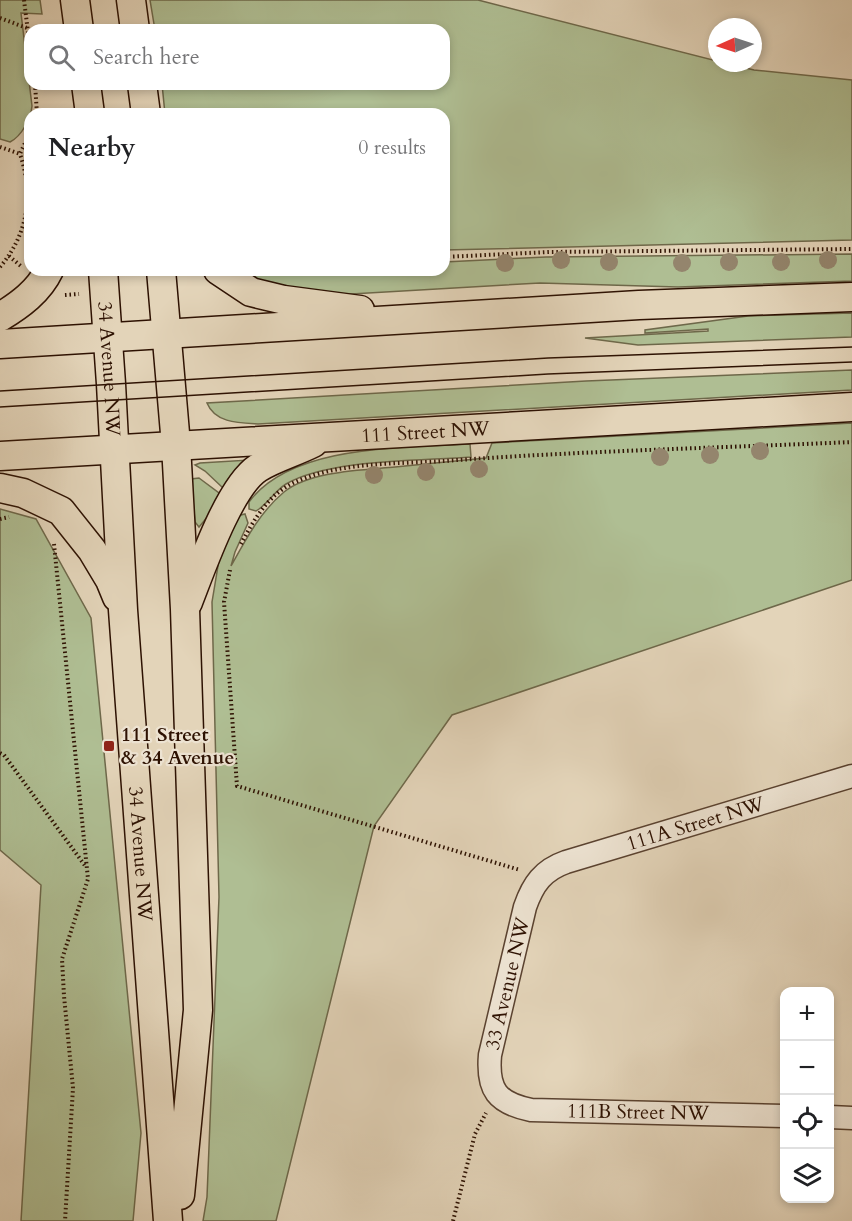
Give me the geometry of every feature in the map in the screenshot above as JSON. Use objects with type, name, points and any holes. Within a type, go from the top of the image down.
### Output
[{"type":"main road","points":[[75,0],[78,24]]},
{"type":"main road","points":[[131,0],[134,24]]},
{"type":"main road","points":[[143,90],[145,108]]},
{"type":"main road","name":"34 Avenue NW","points":[[104,276],[109,337],[123,610],[168,1221]]},
{"type":"main road","points":[[161,276],[176,445],[185,609],[198,1010],[177,1221]]},
{"type":"main road","points":[[227,276],[251,292],[284,300],[340,308],[470,317]]},
{"type":"main road","points":[[0,317],[43,284],[45,279]]},
{"type":"main road","points":[[0,344],[650,305],[852,297]]},
{"type":"main road","name":"111 Street NW","points":[[0,456],[852,406]]},
{"type":"main road","points":[[185,609],[221,521],[243,485],[256,469],[326,438]]},
{"type":"main road","points":[[0,488],[23,493],[61,511],[92,550],[110,580],[123,610]]},
{"type":"street","name":"111A Street NW","points":[[541,876],[549,869],[566,862],[852,776]]},
{"type":"street","name":"33 Avenue NW","points":[[496,1095],[490,1077],[490,1055],[525,907],[534,884],[541,876]]},
{"type":"street","name":"111B Street NW","points":[[496,1095],[518,1107],[531,1110],[780,1116]]},
{"type":"street","points":[[834,1117],[852,1118]]},
{"type":"path","points":[[24,0],[27,24]]},
{"type":"path","points":[[0,18],[24,27]]},
{"type":"path","points":[[35,90],[37,108]]},
{"type":"path","points":[[24,145],[20,154],[24,166]]},
{"type":"path","points":[[0,147],[20,154]]},
{"type":"path","points":[[0,267],[18,241],[24,221]]},
{"type":"path","points":[[450,257],[549,252],[852,249]]},
{"type":"path","points":[[9,256],[24,266]]},
{"type":"path","points":[[45,279],[79,294]]},
{"type":"path","points":[[240,547],[254,518],[285,488],[303,479],[354,467],[486,458],[852,442]]},
{"type":"path","points":[[54,542],[88,879],[62,959],[73,1088],[65,1221]]},
{"type":"path","points":[[231,566],[224,602],[237,786],[541,876]]},
{"type":"path","points":[[0,753],[4,755],[87,869]]},
{"type":"path","points":[[453,1221],[475,1134],[496,1095]]},
{"type":"green space","points":[[0,0],[40,0],[42,14],[21,13],[24,38],[24,90],[30,90],[32,108],[24,108],[24,127],[18,136],[10,142],[0,139]]},
{"type":"green space","points":[[150,0],[478,0],[708,59],[708,72],[762,71],[852,80],[852,240],[450,250],[450,108],[164,108],[163,90],[450,90],[450,24],[154,24]]},
{"type":"green space","points":[[852,254],[852,281],[678,287],[540,283],[334,295],[274,288],[248,276],[450,276],[450,262],[546,257]]},
{"type":"green space","points":[[852,313],[852,337],[638,345],[585,338],[708,331],[708,329],[645,333],[645,330],[748,316]]},
{"type":"green space","points":[[852,370],[852,390],[258,424],[228,421],[216,415],[207,403],[586,381]]},
{"type":"green space","points":[[852,423],[852,580],[452,715],[374,826],[276,1221],[203,1221],[207,1197],[219,897],[212,602],[219,560],[237,516],[245,514],[248,523],[231,566],[254,526],[275,500],[295,485],[322,476],[486,458],[492,443]]},
{"type":"green space","points":[[470,444],[471,457],[376,463],[326,470],[304,476],[286,484],[256,511],[249,509],[249,502],[268,483],[292,469],[320,459],[382,449]]},
{"type":"green space","points":[[249,460],[223,488],[195,465],[200,463]]},
{"type":"green space","points":[[199,478],[219,493],[220,502],[199,527],[195,522],[191,479]]},
{"type":"green space","points":[[0,509],[36,519],[91,618],[141,1133],[133,1221],[21,1221],[41,885],[0,850]]},
{"type":"tram line","points":[[0,391],[548,358],[852,347]]},
{"type":"tram line","points":[[0,407],[548,374],[852,362]]},
{"type":"place","name":"111 Street & 34 Avenue","points":[[109,746]]}]
